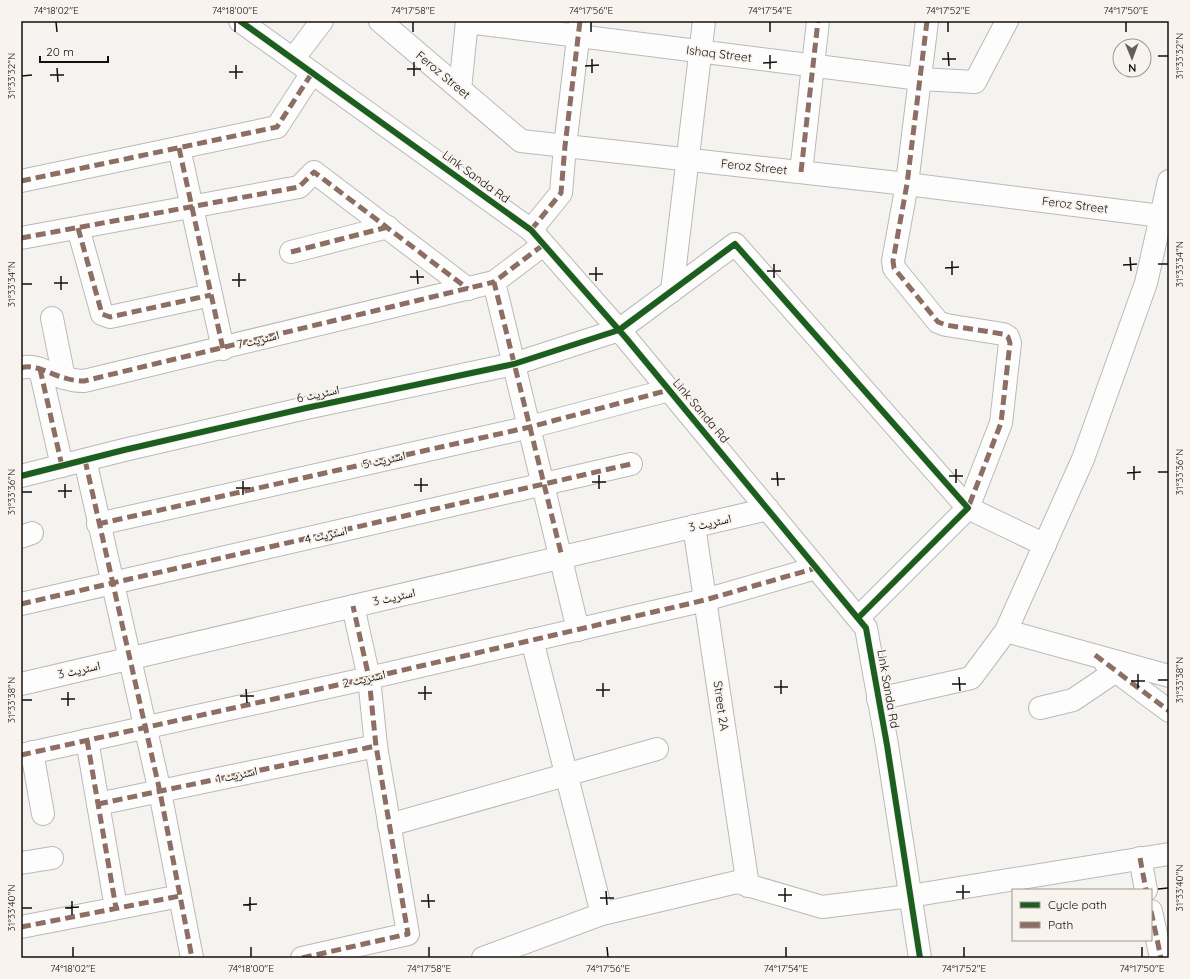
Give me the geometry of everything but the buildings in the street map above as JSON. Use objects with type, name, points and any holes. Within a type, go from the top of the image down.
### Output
[{"type":"street","name":"Link Sanda Rd","points":[[240,21],[537,238],[619,330],[866,628],[920,958]]},
{"type":"street","points":[[292,59],[322,21]]},
{"type":"street","name":"Feroz Street","points":[[380,21],[521,141],[907,184],[1165,218]]},
{"type":"street","points":[[672,291],[704,21]]},
{"type":"street","points":[[801,172],[818,21]]},
{"type":"street","points":[[858,618],[968,508],[1001,423],[1010,343],[1008,337],[1003,334],[946,325],[938,322],[894,268],[893,261],[907,184],[927,21]]},
{"type":"street","name":"Ishaq Street","points":[[467,22],[579,29],[700,52],[920,79],[974,82],[1007,21]]},
{"type":"street","points":[[460,89],[467,22]]},
{"type":"street","points":[[578,630],[562,558],[494,282],[537,238],[561,193],[579,29]]},
{"type":"street","points":[[21,181],[277,127],[312,73]]},
{"type":"street","points":[[178,148],[223,349]]},
{"type":"street","points":[[21,238],[299,187],[314,172],[468,288]]},
{"type":"street","points":[[878,699],[971,678],[1006,631],[1083,459],[1146,283],[1165,218],[1169,181]]},
{"type":"street","points":[[291,252],[388,227]]},
{"type":"street","points":[[78,228],[102,314],[110,317],[211,295]]},
{"type":"street","name":"اسٹریٹ 6","points":[[21,476],[306,408],[514,364],[619,330],[735,244],[968,508]]},
{"type":"street","name":"اسٹریٹ 7","points":[[30,368],[64,378],[84,381],[223,349],[494,282]]},
{"type":"street","points":[[52,318],[64,378]]},
{"type":"street","points":[[30,368],[62,466]]},
{"type":"street","name":"اسٹریٹ 5","points":[[98,524],[530,427],[669,390]]},
{"type":"street","points":[[85,460],[98,524],[131,659],[160,792],[192,958]]},
{"type":"street","name":"اسٹریٹ 4","points":[[21,604],[631,464]]},
{"type":"street","points":[[968,508],[1045,545]]},
{"type":"street","name":"اسٹریٹ 3","points":[[21,684],[768,509]]},
{"type":"street","name":"Street 2A","points":[[694,526],[748,886]]},
{"type":"street","name":"اسٹریٹ 2","points":[[26,753],[145,728],[578,630],[705,600],[816,568]]},
{"type":"street","points":[[302,958],[408,934],[376,746],[369,678],[353,606]]},
{"type":"street","points":[[1006,631],[1169,676]]},
{"type":"street","points":[[532,640],[602,914]]},
{"type":"street","points":[[1095,655],[1169,710]]},
{"type":"street","points":[[1040,708],[1073,700],[1116,671]]},
{"type":"street","points":[[87,740],[116,908]]},
{"type":"street","name":"اسٹریٹ 1","points":[[98,804],[376,746]]},
{"type":"street","points":[[389,825],[657,749]]},
{"type":"street","points":[[26,753],[43,814]]},
{"type":"street","points":[[483,958],[602,914],[737,882],[822,908],[910,896],[1169,854]]},
{"type":"street","points":[[21,863],[52,858]]},
{"type":"street","points":[[1140,858],[1146,889]]},
{"type":"street","points":[[21,927],[180,896]]},
{"type":"street","points":[[1152,916],[1161,958]]},
{"type":"marked path","points":[[531,230],[561,193],[580,21]]},
{"type":"marked path","points":[[801,172],[818,21]]},
{"type":"marked path","points":[[927,21],[907,184],[893,261],[894,268],[938,322],[946,325],[1003,334],[1008,337],[1010,343],[1001,423],[968,508]]},
{"type":"marked path","points":[[21,181],[277,127],[312,73]]},
{"type":"marked path","points":[[179,148],[223,349]]},
{"type":"marked path","points":[[21,238],[299,187],[314,172],[468,289]]},
{"type":"marked path","points":[[291,252],[388,227]]},
{"type":"marked path","points":[[78,228],[102,314],[110,317],[211,295]]},
{"type":"marked path","points":[[543,245],[494,282],[562,557]]},
{"type":"marked path","points":[[21,368],[37,368],[67,379],[84,381],[494,282]]},
{"type":"marked path","points":[[40,369],[62,466]]},
{"type":"marked path","points":[[98,524],[530,427],[669,390]]},
{"type":"marked path","points":[[85,460],[160,792],[192,958]]},
{"type":"marked path","points":[[21,604],[631,464]]},
{"type":"marked path","points":[[21,755],[369,678],[705,600],[816,568]]},
{"type":"marked path","points":[[302,958],[408,934],[376,746],[369,678],[353,606]]},
{"type":"marked path","points":[[1095,655],[1169,711]]},
{"type":"marked path","points":[[87,740],[116,908]]},
{"type":"marked path","points":[[98,804],[376,746]]},
{"type":"marked path","points":[[1140,858],[1146,889]]},
{"type":"marked path","points":[[21,927],[180,896]]},
{"type":"marked path","points":[[1152,916],[1161,958]]},
{"type":"cycle path","points":[[240,21],[531,230],[626,338],[866,628],[887,745],[920,958]]},
{"type":"cycle path","points":[[21,476],[124,450],[306,408],[514,364],[619,330],[735,244],[968,508],[858,618]]}]
